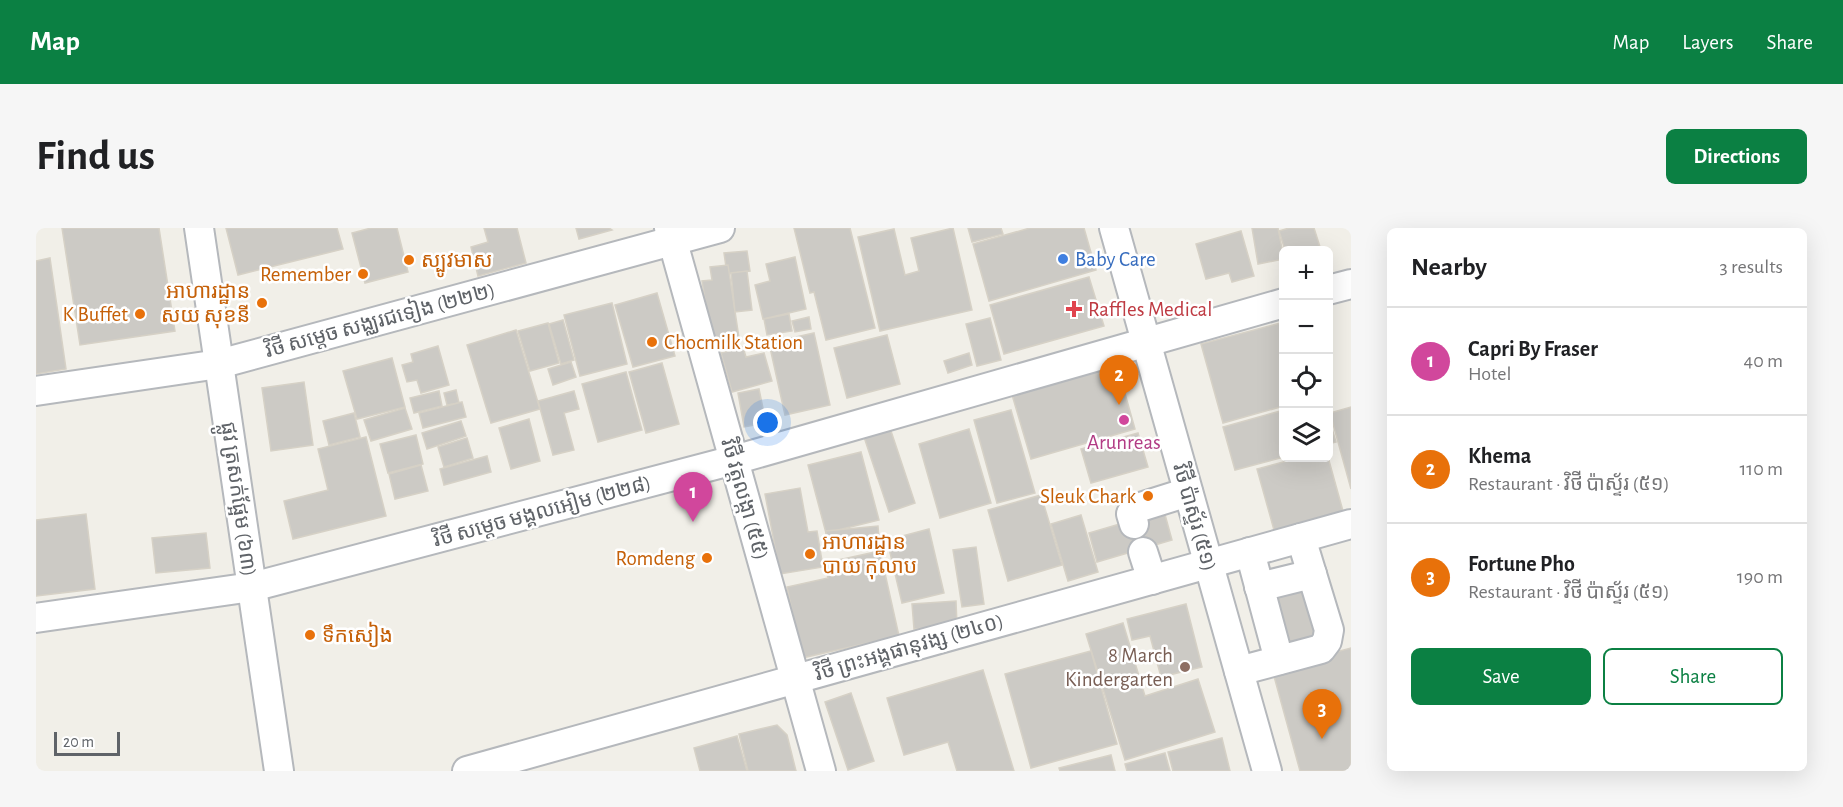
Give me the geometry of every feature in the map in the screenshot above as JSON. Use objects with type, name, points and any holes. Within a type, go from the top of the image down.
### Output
[{"type":"street","name":"ផ្លូវ ត្រសក់ផ្អែម (៦៣)","points":[[199,228],[279,771]]},
{"type":"street","name":"វិថី សម្តេច សង្ឈរជទៀង (២២២)","points":[[36,391],[219,364],[671,235],[720,228]]},
{"type":"street","name":"វិថី ប៉ាស្ទ័រ (៥១)","points":[[1114,228],[1267,771]]},
{"type":"street","name":"វិថី វត្តលង្កា (៥៥)","points":[[671,235],[821,771]]},
{"type":"street","points":[[1333,289],[1351,284]]},
{"type":"street","name":"វិថី សម្តេច មង្គលអៀម (២២៨)","points":[[36,618],[252,587],[734,460],[1279,304]]},
{"type":"street","points":[[1134,524],[1131,514],[1134,508],[1188,492]]},
{"type":"street","name":"វិថី ព្រះអង្គផានុវង្ស (២៤០)","points":[[467,771],[1351,524]]},
{"type":"street","points":[[1239,671],[1321,649],[1327,641],[1329,630],[1301,538]]},
{"type":"street","points":[[1143,552],[1152,580]]},
{"type":"street","points":[[1250,552],[1279,660]]},
{"type":"street","points":[[1259,587],[1312,574]]},
{"type":"building","points":[[62,228],[159,228],[175,331],[80,345]]},
{"type":"building","points":[[226,228],[337,228],[343,249],[238,275]]},
{"type":"building","points":[[371,228],[397,228],[408,272],[365,283],[352,233]]},
{"type":"building","points":[[484,228],[517,228],[526,263],[478,276],[471,247],[488,242]]},
{"type":"building","points":[[576,228],[609,228],[612,230],[579,239]]},
{"type":"building","points":[[794,228],[850,228],[875,328],[826,340],[814,292],[810,293]]},
{"type":"building","points":[[953,228],[972,310],[880,331],[858,237],[894,229],[905,275],[919,271],[911,238]]},
{"type":"building","points":[[968,228],[1001,228],[1003,234],[972,242]]},
{"type":"building","points":[[1030,228],[1084,228],[1096,270],[989,301],[973,244]]},
{"type":"building","points":[[1252,228],[1278,228],[1281,246],[1279,246],[1279,260],[1258,264]]},
{"type":"building","points":[[1289,228],[1314,228],[1320,246],[1284,246],[1279,231]]},
{"type":"building","points":[[1241,231],[1254,276],[1232,282],[1229,273],[1206,279],[1196,244]]},
{"type":"building","points":[[747,251],[750,271],[727,274],[724,253]]},
{"type":"building","points":[[795,257],[806,309],[763,319],[755,285],[770,281],[766,264]]},
{"type":"building","points":[[50,258],[66,369],[36,374],[36,261]]},
{"type":"building","points":[[728,265],[739,338],[712,343],[702,281],[712,280],[710,267]]},
{"type":"building","points":[[747,271],[752,310],[735,312],[731,273]]},
{"type":"building","points":[[1089,277],[1104,326],[1004,354],[990,305]]},
{"type":"building","points":[[657,293],[675,356],[633,367],[615,305]]},
{"type":"building","points":[[612,303],[627,364],[580,376],[564,315]]},
{"type":"building","points":[[789,314],[792,331],[767,335],[764,319]]},
{"type":"building","points":[[809,317],[811,329],[795,332],[792,321]]},
{"type":"building","points":[[990,318],[1001,360],[977,366],[966,324]]},
{"type":"building","points":[[563,320],[574,360],[561,364],[549,324]]},
{"type":"building","points":[[548,323],[559,363],[530,371],[518,331]]},
{"type":"building","points":[[1279,323],[1279,407],[1223,423],[1201,344]]},
{"type":"building","points":[[516,330],[540,409],[491,423],[467,345]]},
{"type":"building","points":[[814,333],[830,405],[785,415],[769,343]]},
{"type":"building","points":[[887,335],[900,384],[847,398],[834,348]]},
{"type":"building","points":[[438,346],[449,385],[421,393],[417,380],[407,382],[402,365],[413,362],[411,354]]},
{"type":"building","points":[[743,347],[746,357],[764,353],[772,381],[732,392],[721,353]]},
{"type":"building","points":[[969,353],[972,365],[948,373],[944,361]]},
{"type":"building","points":[[392,358],[405,407],[357,419],[343,371]]},
{"type":"building","points":[[1115,358],[1135,429],[1031,459],[1010,388]]},
{"type":"building","points":[[571,362],[576,377],[553,385],[548,369]]},
{"type":"building","points":[[662,363],[679,424],[646,433],[629,372]]},
{"type":"building","points":[[626,372],[642,430],[598,442],[582,384]]},
{"type":"building","points":[[304,382],[313,445],[271,451],[262,388]]},
{"type":"building","points":[[759,389],[766,423],[744,427],[738,393]]},
{"type":"building","points":[[456,390],[459,403],[447,405],[444,393]]},
{"type":"building","points":[[439,391],[442,406],[414,413],[410,398]]},
{"type":"building","points":[[574,391],[579,409],[564,413],[574,450],[553,455],[538,401]]},
{"type":"building","points":[[462,402],[466,417],[423,428],[419,413]]},
{"type":"building","points":[[1351,407],[1351,489],[1333,424],[1333,412]]},
{"type":"building","points":[[405,408],[412,429],[371,441],[364,420]]},
{"type":"building","points":[[1011,410],[1035,493],[997,503],[974,420]]},
{"type":"building","points":[[1279,411],[1279,458],[1235,470],[1223,427]]},
{"type":"building","points":[[354,413],[360,437],[329,445],[323,421]]},
{"type":"building","points":[[529,419],[540,461],[511,469],[499,428]]},
{"type":"building","points":[[461,421],[466,436],[427,449],[422,433]]},
{"type":"building","points":[[890,428],[915,503],[889,512],[864,437]]},
{"type":"building","points":[[969,429],[991,503],[940,518],[919,444]]},
{"type":"building","points":[[1138,433],[1148,467],[1091,483],[1081,449]]},
{"type":"building","points":[[416,435],[423,464],[388,473],[380,444]]},
{"type":"building","points":[[366,437],[386,516],[293,539],[284,501],[328,490],[318,449]]},
{"type":"building","points":[[467,438],[473,458],[444,467],[438,447]]},
{"type":"building","points":[[861,452],[879,520],[826,533],[808,465]]},
{"type":"building","points":[[487,456],[491,472],[444,485],[440,469]]},
{"type":"building","points":[[1283,462],[1329,462],[1343,511],[1274,530],[1257,469]]},
{"type":"building","points":[[421,465],[428,491],[395,499],[389,474]]},
{"type":"building","points":[[800,488],[808,532],[817,531],[823,567],[780,574],[765,494]]},
{"type":"building","points":[[1041,495],[1062,565],[1008,581],[988,510]]},
{"type":"building","points":[[1164,511],[1172,540],[1097,562],[1089,533]]},
{"type":"building","points":[[86,514],[95,589],[36,596],[36,520]]},
{"type":"building","points":[[1081,515],[1098,572],[1068,581],[1051,524]]},
{"type":"building","points":[[878,526],[879,539],[827,544],[826,531]]},
{"type":"building","points":[[929,529],[944,593],[902,603],[887,540]]},
{"type":"building","points":[[206,533],[210,568],[156,573],[152,538]]},
{"type":"building","points":[[976,547],[984,604],[962,607],[953,550]]},
{"type":"building","points":[[880,551],[899,636],[802,658],[787,587],[828,578],[824,563]]},
{"type":"building","points":[[1305,583],[1321,644],[1284,654],[1267,593]]},
{"type":"building","points":[[956,601],[957,626],[914,629],[912,604]]},
{"type":"building","points":[[1186,604],[1202,667],[1161,677],[1150,636],[1132,640],[1127,619]]},
{"type":"building","points":[[1123,623],[1145,696],[1198,679],[1215,732],[1125,760],[1086,634]]},
{"type":"building","points":[[1351,648],[1351,771],[1300,771],[1272,669]]},
{"type":"building","points":[[1091,651],[1117,744],[1031,768],[1005,674]]},
{"type":"building","points":[[983,670],[1014,771],[957,771],[948,742],[904,755],[887,698]]},
{"type":"building","points":[[851,693],[874,761],[848,770],[825,702]]},
{"type":"building","points":[[777,725],[787,735],[796,771],[748,771],[739,734]]},
{"type":"building","points":[[737,736],[747,771],[700,771],[694,748]]},
{"type":"building","points":[[1222,738],[1230,771],[1173,771],[1168,752]]},
{"type":"building","points":[[1165,753],[1170,771],[1127,771],[1125,764]]},
{"type":"building","points":[[1111,755],[1115,771],[1060,771],[1059,768]]},
{"type":"place","name":"Baby Care","points":[[1063,259]]},
{"type":"place","name":"ស្បូវមាស","points":[[409,260]]},
{"type":"place","name":"Remember","points":[[363,274]]},
{"type":"place","name":"អាហារដ្ឋាន សយ សុខនី","points":[[262,303]]},
{"type":"place","name":"Raffles Medical","points":[[1074,309]]},
{"type":"place","name":"K Buffet","points":[[140,314]]},
{"type":"place","name":"Chocmilk Station","points":[[652,342]]},
{"type":"place","name":"Khema","points":[[1119,405]]},
{"type":"place","name":"Arunreas","points":[[1124,420]]},
{"type":"place","name":"Sleuk Chark","points":[[1148,496]]},
{"type":"place","name":"Capri By Fraser","points":[[693,522]]},
{"type":"place","name":"អាហារដ្ឋាន បាយ កុលាប","points":[[810,554]]},
{"type":"place","name":"Romdeng","points":[[707,558]]},
{"type":"place","name":"ទឹកសៀង","points":[[310,635]]},
{"type":"place","name":"8 March Kindergarten","points":[[1185,667]]},
{"type":"place","name":"Fortune Pho","points":[[1322,739]]}]
